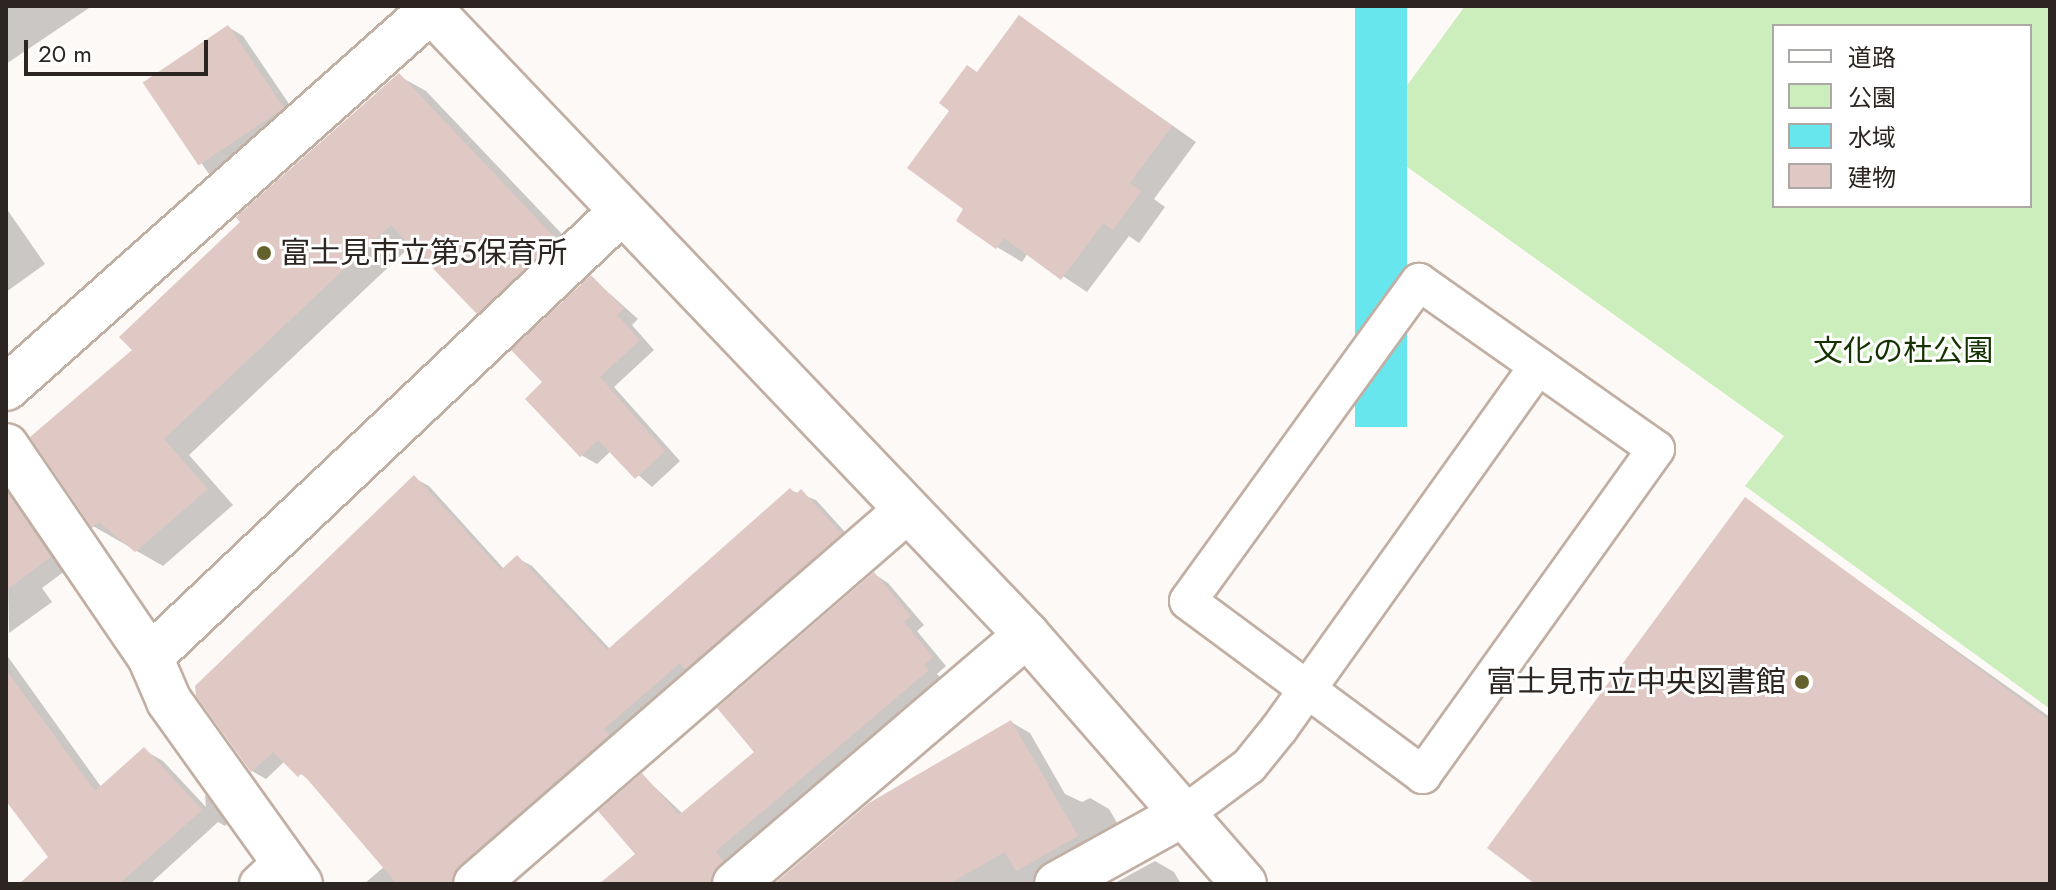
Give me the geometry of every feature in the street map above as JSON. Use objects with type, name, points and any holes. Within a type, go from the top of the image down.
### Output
[{"type":"street","points":[[6,388],[429,8],[1027,635],[1187,812],[1244,884]]},
{"type":"street","points":[[150,657],[621,212]]},
{"type":"street","points":[[6,446],[150,657],[169,701],[280,876]]},
{"type":"street","points":[[476,884],[906,511]]},
{"type":"street","points":[[761,875],[1027,635]]},
{"type":"street","points":[[1057,884],[1187,812]]},
{"type":"lane","points":[[1419,282],[1538,366],[1656,449],[1423,775],[1188,601],[1419,282]]},
{"type":"lane","points":[[1187,812],[1249,766],[1538,366]]},
{"type":"green space","name":"文化の杜公園","points":[[1465,6],[2050,6],[2050,709],[1745,486],[1784,436],[1368,139]]},
{"type":"water","points":[[1355,6],[1407,6],[1407,427],[1355,427]]},
{"type":"building","points":[[1019,15],[1172,126],[1130,183],[1141,191],[1113,230],[1103,223],[1061,280],[1004,238],[996,249],[956,221],[963,209],[907,168],[949,111],[939,103],[967,65],[977,72]]},
{"type":"building","points":[[228,25],[284,108],[199,166],[143,83]]},
{"type":"building","name":"富士見市立第5保育所","points":[[399,73],[556,239],[477,314],[391,225],[164,439],[208,489],[135,552],[99,522],[92,528],[30,437],[132,350],[119,337],[240,222],[236,217]]},
{"type":"building","points":[[591,275],[624,309],[617,315],[640,340],[600,377],[665,451],[635,479],[598,440],[580,457],[525,399],[542,382],[511,350]]},
{"type":"building","points":[[414,475],[501,570],[517,555],[607,650],[790,488],[796,494],[801,489],[842,534],[685,669],[680,663],[604,729],[609,735],[460,865],[452,884],[397,884],[302,773],[298,777],[273,752],[251,772],[196,696],[195,686]]},
{"type":"building","points":[[6,490],[51,557],[6,590]]},
{"type":"building","name":"富士見市立中央図書館","points":[[1745,497],[2050,721],[2050,884],[1535,884],[1487,848]]},
{"type":"building","points":[[874,572],[911,616],[904,622],[933,657],[924,665],[929,670],[716,851],[723,861],[711,884],[599,884],[635,854],[598,811],[642,773],[679,815],[754,752],[717,708]]},
{"type":"building","points":[[6,670],[95,791],[144,747],[202,810],[119,884],[19,884],[48,857],[6,801]]},
{"type":"building","points":[[1011,720],[1078,836],[1016,871],[1005,852],[949,884],[774,884],[869,803]]},
{"type":"place","name":"富士見市立第5保育所","points":[[264,253]]},
{"type":"place","name":"富士見市立中央図書館","points":[[1802,682]]}]
